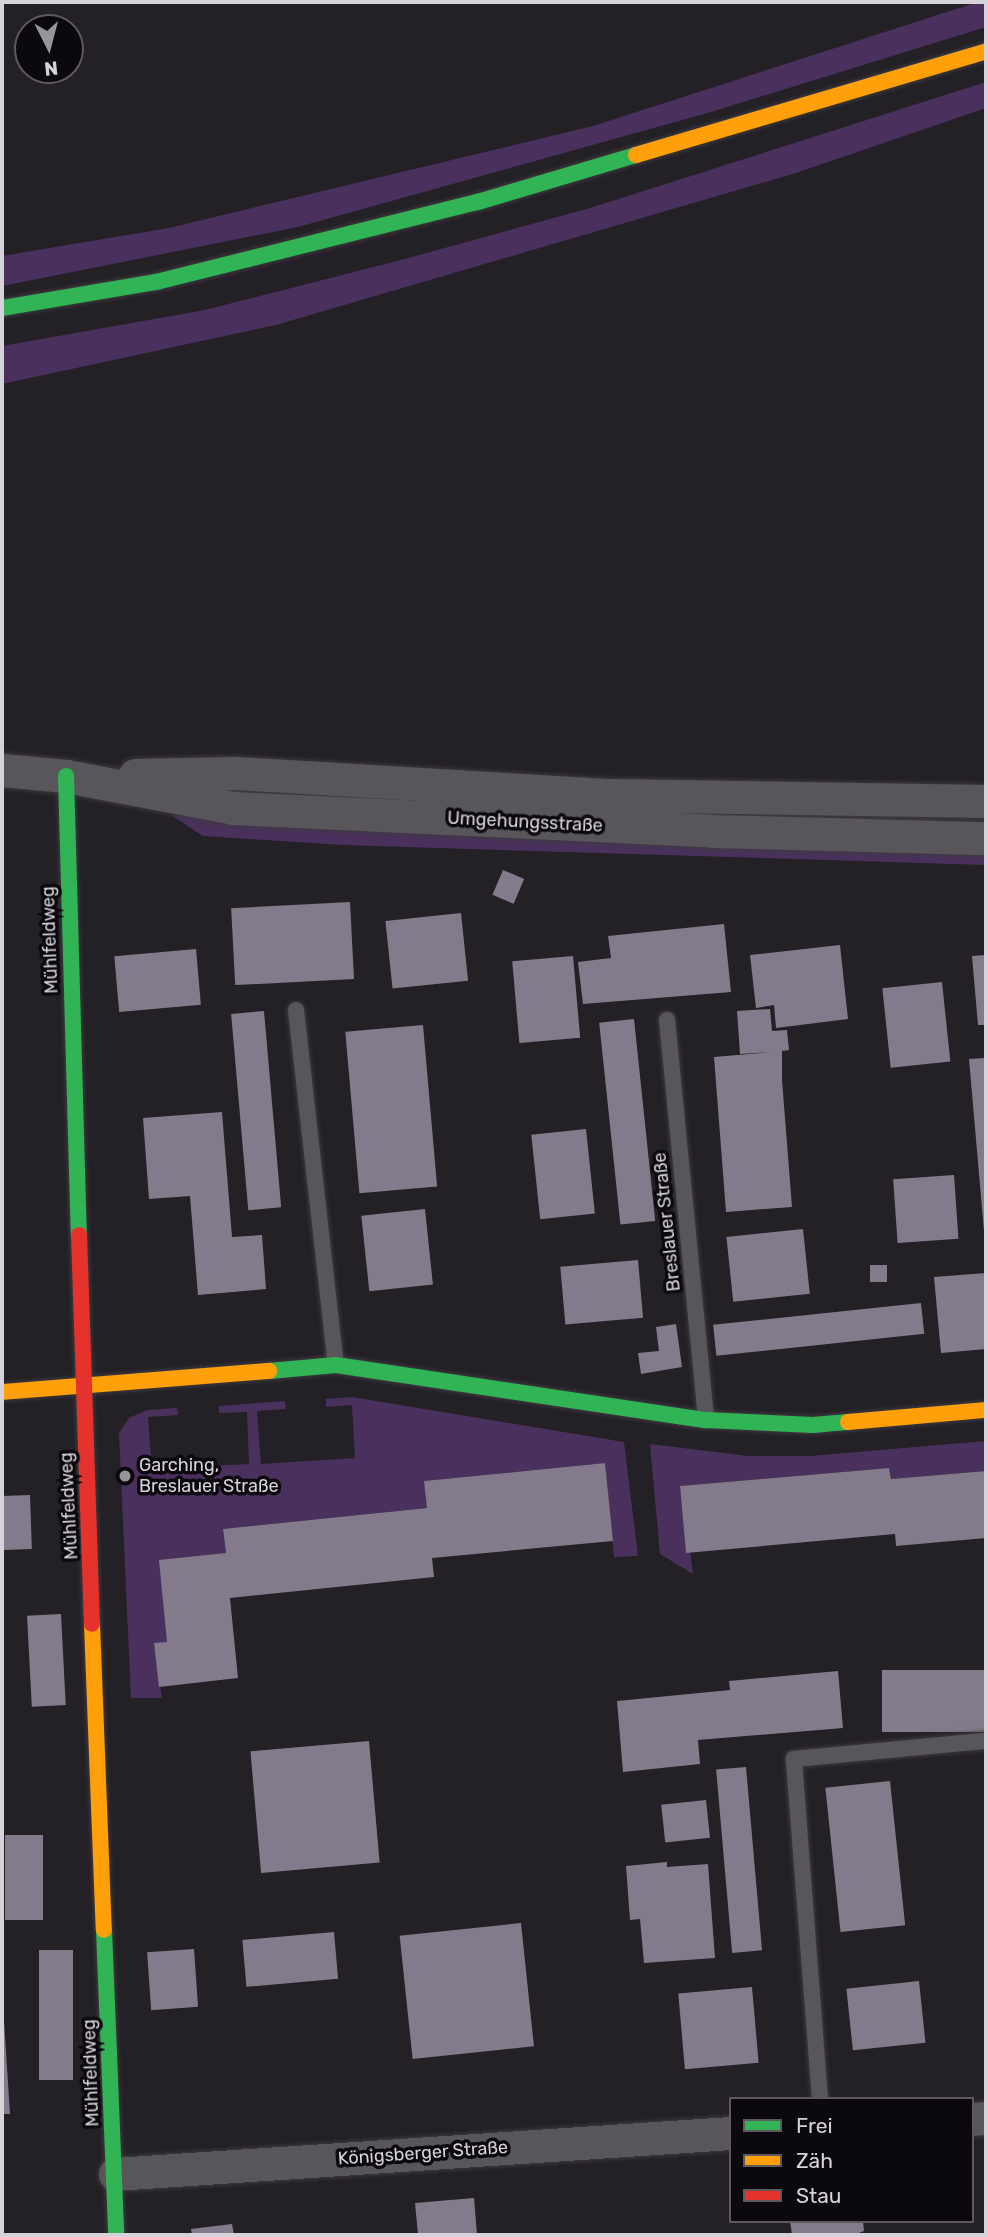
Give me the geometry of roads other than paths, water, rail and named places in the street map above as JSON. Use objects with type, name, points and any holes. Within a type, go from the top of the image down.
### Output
[{"type":"street","points":[[2,308],[156,282],[478,202],[986,51]]},
{"type":"street","name":"Umgehungsstraße","points":[[2,769],[66,776],[233,808],[712,831],[986,838]]},
{"type":"street","name":"Umgehungsstraße","points":[[66,776],[236,774],[610,795],[986,801]]},
{"type":"street","name":"Mühlfeldweg","points":[[66,776],[83,1389],[116,2235]]},
{"type":"street","points":[[2,1392],[83,1389],[336,1365],[706,1420],[813,1425],[986,1410]]},
{"type":"street","name":"Königsberger Straße","points":[[115,2174],[729,2133]]},
{"type":"lane","points":[[296,1010],[336,1365]]},
{"type":"lane","name":"Breslauer Straße","points":[[667,1020],[706,1420]]},
{"type":"lane","points":[[820,2097],[794,1759],[986,1741]]},
{"type":"place","name":"Garching, Breslauer Straße","points":[[125,1476]]}]
